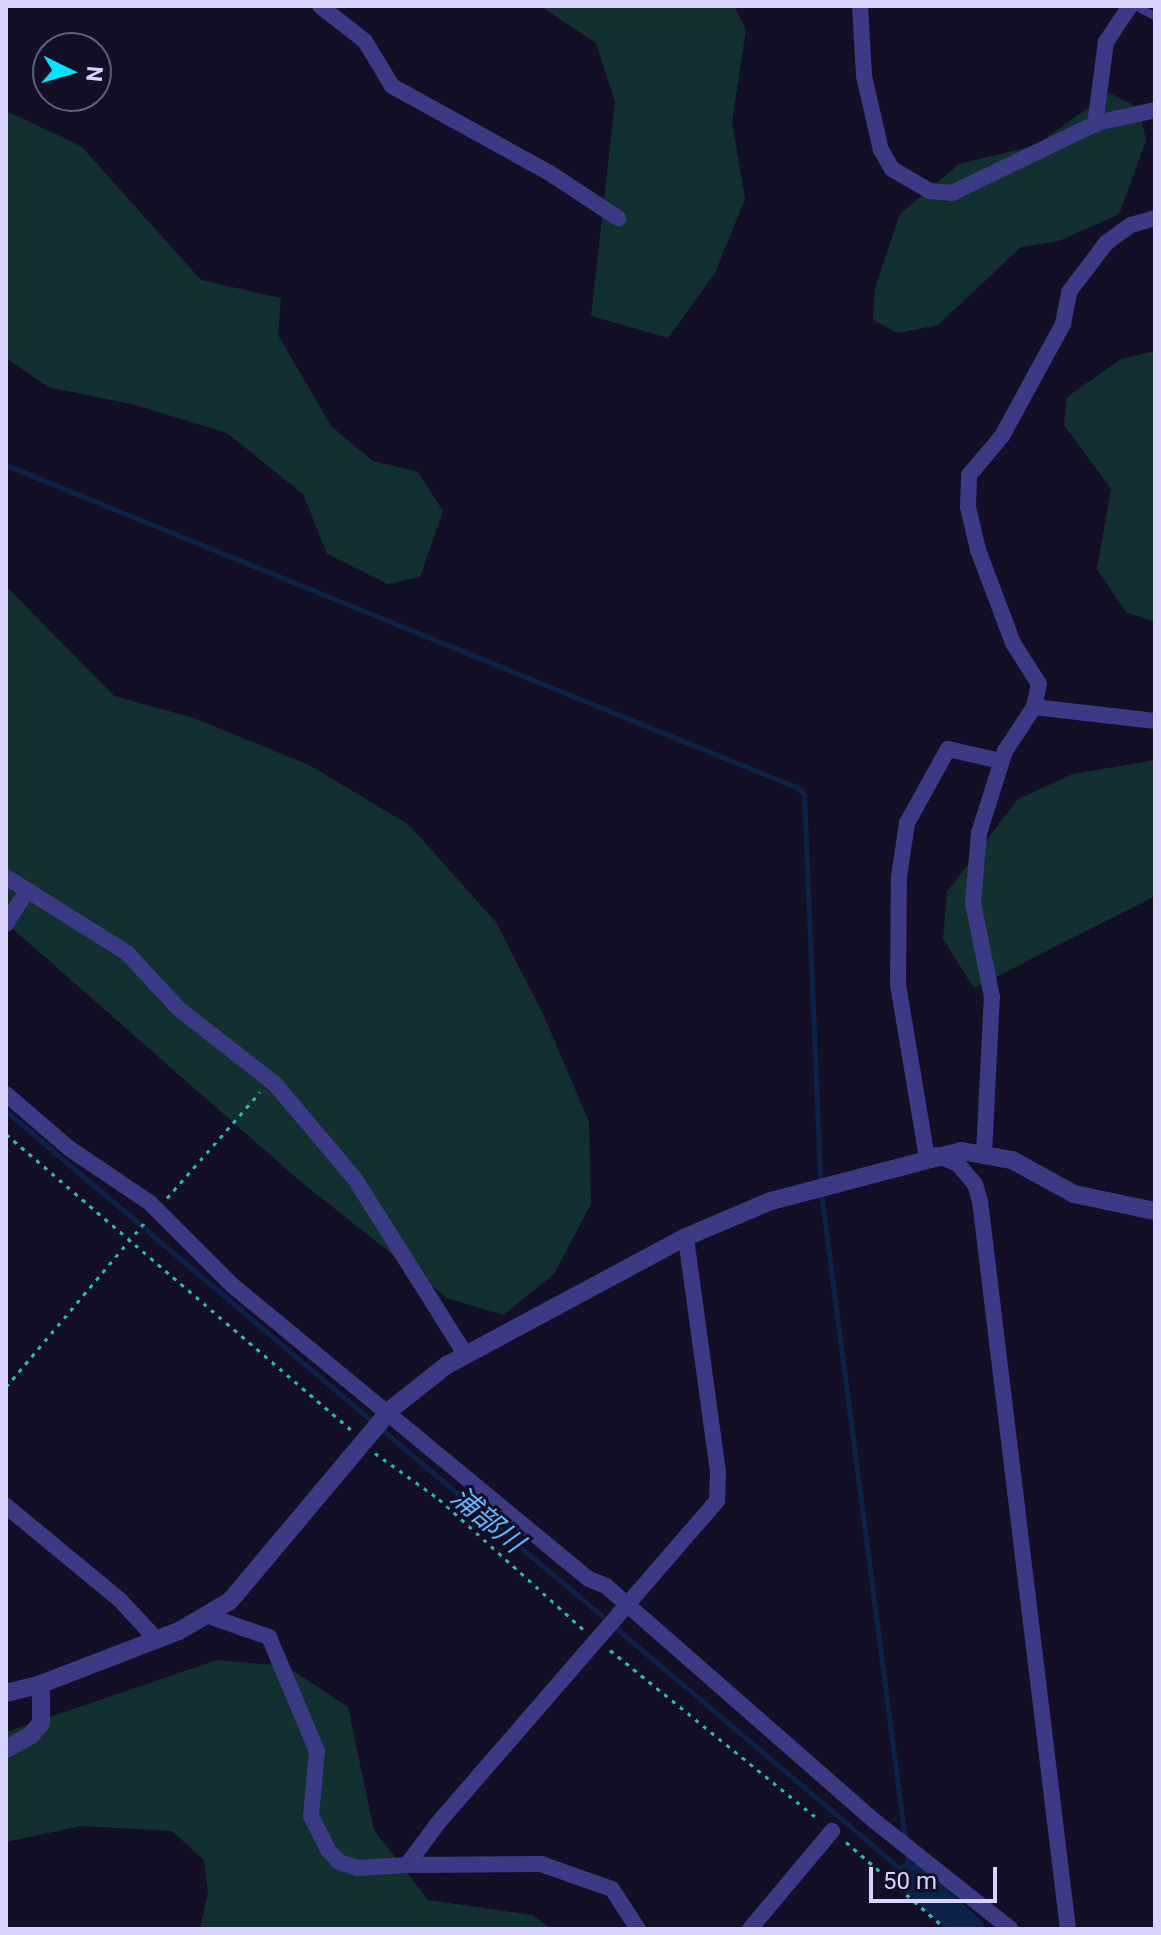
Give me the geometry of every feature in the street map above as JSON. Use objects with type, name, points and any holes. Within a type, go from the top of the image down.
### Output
[{"type":"street","points":[[320,6],[365,41],[392,86],[548,172],[618,218]]},
{"type":"street","points":[[860,6],[864,76],[881,150],[892,169],[908,181],[952,193],[1095,125],[1155,110]]},
{"type":"street","points":[[1095,125],[1106,42],[1132,6]]},
{"type":"street","points":[[984,1153],[992,997],[973,903],[979,833],[1001,761],[1034,707],[1039,684],[1013,643],[978,550],[968,507],[969,475],[1002,436],[1063,324],[1069,292],[1106,243],[1131,225],[1155,218]]},
{"type":"street","points":[[1034,707],[1155,721]]},
{"type":"street","points":[[932,1156],[898,985],[899,877],[907,823],[948,749],[1001,761]]},
{"type":"street","points":[[6,877],[127,953],[179,1009],[270,1080],[355,1179],[466,1355]]},
{"type":"street","points":[[6,924],[27,890]]},
{"type":"street","points":[[6,1094],[70,1149],[157,1210],[232,1285],[390,1410],[589,1579],[606,1586],[872,1819],[1011,1929]]},
{"type":"street","points":[[6,1693],[41,1684],[157,1640],[208,1616],[256,1572],[390,1410],[466,1355],[686,1237],[771,1201],[932,1156],[984,1153],[1012,1160],[1074,1194],[1155,1211]]},
{"type":"street","points":[[932,1156],[958,1164],[975,1184],[980,1201],[1068,1929]]},
{"type":"street","points":[[407,1865],[438,1823],[717,1501],[718,1472],[686,1237]]},
{"type":"street","points":[[6,1506],[120,1600],[157,1640]]},
{"type":"street","points":[[208,1616],[269,1637],[317,1751],[311,1816],[328,1850],[339,1862],[358,1868],[541,1864],[612,1889],[638,1929]]},
{"type":"street","points":[[6,1749],[31,1735],[41,1723],[41,1684]]},
{"type":"street","points":[[750,1929],[832,1831]]},
{"type":"lane","points":[[1132,6],[1155,16]]},
{"type":"path","points":[[6,1387],[270,1080]]},
{"type":"path","points":[[6,1134],[129,1241],[319,1398],[362,1444],[439,1499],[598,1641],[832,1831],[946,1929]]},
{"type":"green space","points":[[540,6],[734,6],[746,30],[732,122],[745,199],[715,273],[668,338],[591,316],[615,102],[596,43]]},
{"type":"green space","points":[[1109,93],[1139,108],[1146,141],[1119,214],[1059,241],[1021,247],[938,325],[898,333],[873,320],[875,288],[900,214],[959,164],[1036,145]]},
{"type":"green space","points":[[6,111],[81,146],[201,280],[281,298],[278,335],[331,426],[373,461],[418,472],[443,511],[420,577],[387,584],[327,554],[303,494],[227,433],[135,405],[48,387],[6,358]]},
{"type":"green space","points":[[1155,351],[1155,622],[1126,612],[1097,569],[1111,489],[1064,425],[1067,397],[1121,359]]},
{"type":"green space","points":[[6,586],[114,696],[194,718],[311,766],[409,825],[496,922],[544,1016],[589,1122],[591,1204],[554,1274],[503,1315],[447,1298],[300,1181],[6,923]]},
{"type":"green space","points":[[1155,760],[1155,896],[974,988],[943,939],[947,892],[1018,799],[1073,774]]},
{"type":"green space","points":[[217,1660],[286,1666],[348,1707],[374,1830],[428,1900],[532,1915],[552,1929],[200,1929],[208,1892],[204,1860],[172,1831],[81,1826],[6,1842],[6,1732]]},
{"type":"waterway","points":[[6,465],[796,787],[804,794],[820,1182]]},
{"type":"waterway","name":"浦部川","points":[[6,1111],[910,1877]]},
{"type":"waterway","points":[[821,1192],[905,1840]]},
{"type":"waterway","points":[[906,1850],[910,1877]]},
{"type":"waterway","name":"浦部川","points":[[910,1877],[969,1929]]}]
